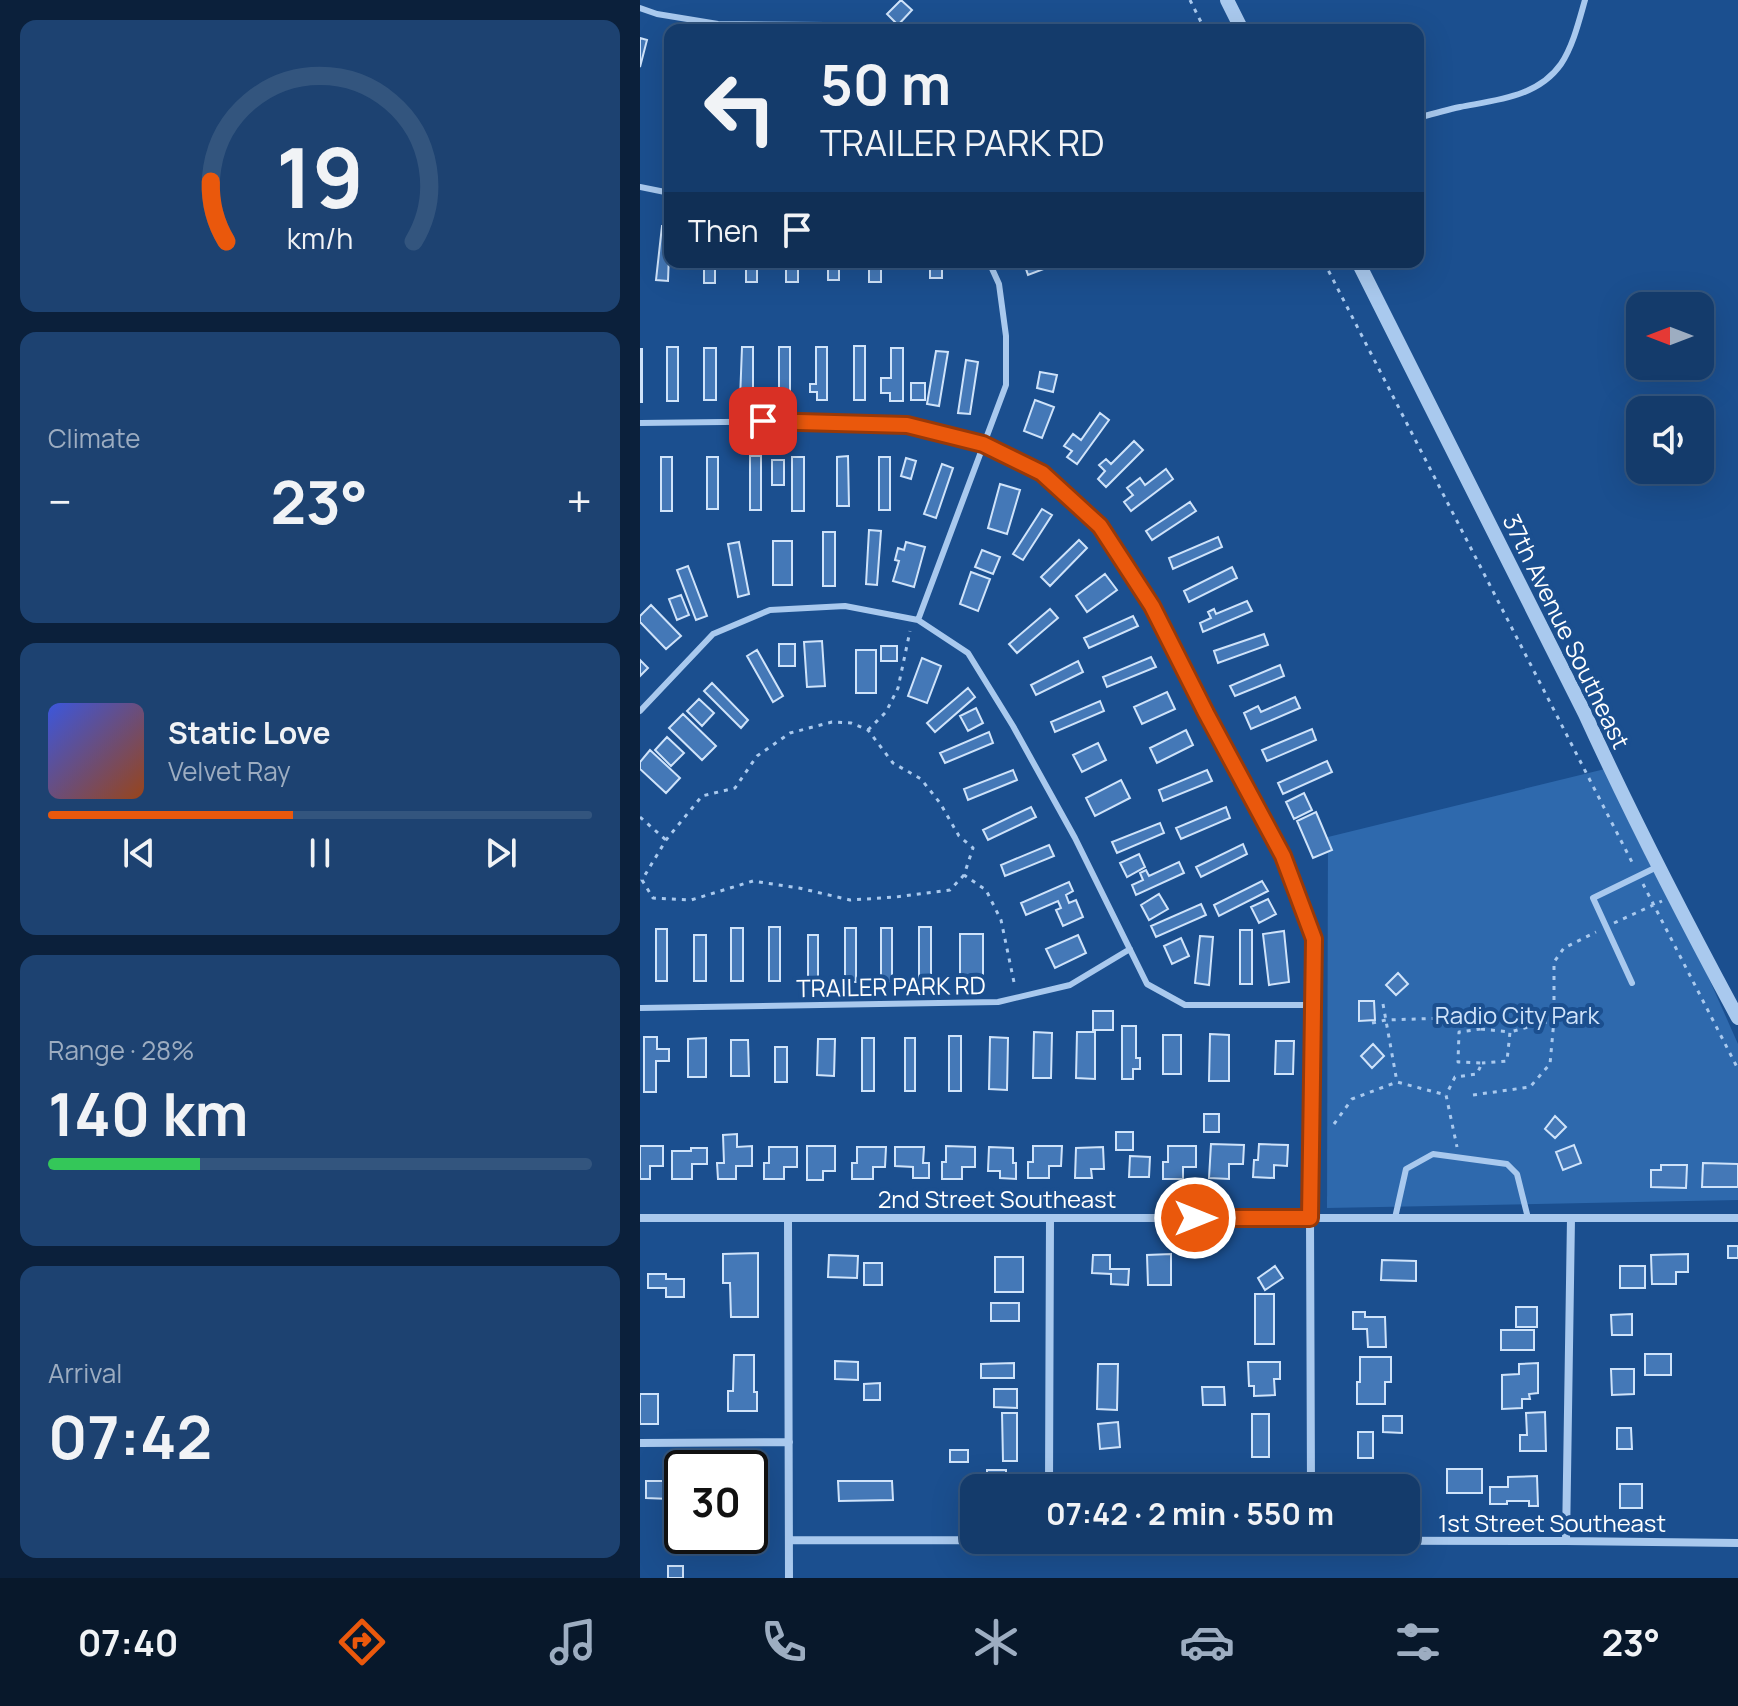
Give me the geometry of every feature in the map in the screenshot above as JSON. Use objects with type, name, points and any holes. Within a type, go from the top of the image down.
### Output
[{"type":"street","points":[[1227,0],[1239,24]]},
{"type":"street","name":"37th Avenue Southeast","points":[[1361,268],[1673,896],[1738,1018]]},
{"type":"street","name":"2nd Street Southeast","points":[[640,1218],[1738,1218]]},
{"type":"street","points":[[788,1218],[789,1578]]},
{"type":"street","points":[[1049,1474],[1050,1218]]},
{"type":"street","points":[[1310,1218],[1311,1474]]},
{"type":"street","points":[[1566,1541],[1571,1218]]},
{"type":"street","points":[[640,1443],[789,1442]]},
{"type":"street","name":"1st Street Southeast","points":[[789,1540],[960,1540]]},
{"type":"street","name":"1st Street Southeast","points":[[1420,1541],[1738,1543]]},
{"type":"lane","points":[[1424,116],[1506,99],[1540,85],[1561,64],[1576,31],[1585,0]]},
{"type":"lane","points":[[640,8],[657,14],[718,24]]},
{"type":"lane","points":[[640,187],[664,192]]},
{"type":"lane","points":[[918,620],[1006,385],[1003,310],[999,284],[992,268]]},
{"type":"lane","points":[[640,423],[794,421],[907,425],[983,444],[1042,473],[1100,526],[1152,606],[1283,856],[1314,939],[1310,1218]]},
{"type":"lane","points":[[640,711],[713,634],[770,610],[845,606],[918,620],[968,653],[1075,838],[1147,984],[1185,1005],[1313,1005]]},
{"type":"lane","points":[[1632,983],[1593,898],[1659,866]]},
{"type":"lane","name":"TRAILER PARK RD","points":[[640,1008],[998,1002],[1070,985],[1130,949]]},
{"type":"lane","points":[[1395,1218],[1406,1169],[1433,1154],[1507,1164],[1517,1174],[1528,1218]]},
{"type":"path","points":[[1190,0],[1202,24]]},
{"type":"path","points":[[1327,268],[1738,1069]]},
{"type":"path","points":[[868,730],[886,712],[898,688],[910,631]]},
{"type":"path","points":[[832,722],[851,723],[868,730],[893,763],[921,779],[940,803],[959,836],[973,848],[964,875],[950,890],[850,900],[753,881],[691,900],[653,898],[642,880],[666,840],[702,796],[735,788],[757,756],[790,733],[832,722]]},
{"type":"path","points":[[640,817],[666,840]]},
{"type":"path","points":[[964,875],[986,890],[1001,920],[1016,990]]},
{"type":"path","points":[[1473,1095],[1530,1087],[1550,1064],[1554,962],[1564,948],[1673,896]]},
{"type":"path","points":[[1383,1004],[1397,1082]]},
{"type":"path","points":[[1372,1023],[1479,1017],[1481,1029]]},
{"type":"path","points":[[1510,1032],[1507,1061],[1458,1062],[1459,1032],[1481,1029],[1510,1032],[1554,1020]]},
{"type":"path","points":[[1456,1157],[1458,1144],[1446,1095],[1455,1077],[1477,1074],[1482,1063]]},
{"type":"path","points":[[1334,1124],[1352,1099],[1397,1082],[1446,1095]]},
{"type":"green space","name":"Radio City Park","points":[[1609,768],[1659,866],[1738,1044],[1738,1200],[1327,1208],[1328,837]]},
{"type":"building","points":[[901,0],[912,10],[899,24],[887,14]]},
{"type":"building","points":[[640,38],[647,40],[640,67]]},
{"type":"building","points":[[664,226],[664,268],[668,268],[668,281],[656,280]]},
{"type":"building","points":[[704,268],[715,268],[715,283],[704,283]]},
{"type":"building","points":[[746,268],[757,268],[757,282],[746,282]]},
{"type":"building","points":[[786,268],[798,268],[798,282],[786,282]]},
{"type":"building","points":[[828,268],[839,268],[839,280],[828,280]]},
{"type":"building","points":[[869,268],[881,268],[881,282],[869,282]]},
{"type":"building","points":[[930,268],[942,268],[942,278],[930,278]]},
{"type":"building","points":[[1026,268],[1046,268],[1028,275]]},
{"type":"building","points":[[854,346],[865,346],[865,400],[854,400]]},
{"type":"building","points":[[667,347],[678,347],[678,401],[667,401]]},
{"type":"building","points":[[742,347],[753,347],[753,400],[740,400]]},
{"type":"building","points":[[779,347],[790,347],[790,400],[779,400]]},
{"type":"building","points":[[816,347],[827,347],[827,400],[817,400],[817,392],[810,392],[810,384],[816,384]]},
{"type":"building","points":[[704,348],[716,348],[716,400],[704,400]]},
{"type":"building","points":[[891,348],[903,348],[903,401],[890,401],[890,393],[881,393],[881,378],[891,378]]},
{"type":"building","points":[[642,349],[642,402],[640,402]]},
{"type":"building","points":[[936,351],[948,352],[939,406],[927,404]]},
{"type":"building","points":[[966,360],[978,362],[970,414],[958,413]]},
{"type":"building","points":[[1040,372],[1057,375],[1053,392],[1037,388]]},
{"type":"building","points":[[911,383],[925,383],[925,400],[911,400]]},
{"type":"building","points":[[1035,400],[1054,407],[1042,438],[1024,431]]},
{"type":"building","points":[[1100,413],[1109,420],[1077,464],[1067,457],[1072,451],[1064,446],[1073,434],[1081,440]]},
{"type":"building","points":[[1134,441],[1143,450],[1106,487],[1098,479],[1105,471],[1099,465],[1106,459],[1111,464]]},
{"type":"building","points":[[750,456],[761,456],[761,510],[750,510]]},
{"type":"building","points":[[848,456],[849,506],[837,506],[837,457]]},
{"type":"building","points":[[661,457],[672,457],[672,511],[661,511]]},
{"type":"building","points":[[707,457],[718,457],[718,509],[707,509]]},
{"type":"building","points":[[792,457],[804,457],[804,511],[792,511]]},
{"type":"building","points":[[879,457],[890,457],[890,510],[879,510]]},
{"type":"building","points":[[906,458],[916,461],[911,479],[901,476]]},
{"type":"building","points":[[772,460],[784,460],[784,485],[772,485]]},
{"type":"building","points":[[942,464],[953,468],[936,518],[924,514]]},
{"type":"building","points":[[1166,469],[1173,479],[1131,511],[1124,502],[1133,495],[1127,488],[1140,478],[1145,485]]},
{"type":"building","points":[[1000,484],[1020,490],[1007,534],[988,528]]},
{"type":"building","points":[[1190,502],[1196,511],[1152,540],[1146,531]]},
{"type":"building","points":[[1042,509],[1052,515],[1023,560],[1013,554]]},
{"type":"building","points":[[869,530],[881,531],[877,585],[866,584]]},
{"type":"building","points":[[823,532],[835,532],[835,586],[823,586]]},
{"type":"building","points":[[1218,537],[1222,547],[1173,569],[1169,558]]},
{"type":"building","points":[[1079,540],[1087,548],[1050,586],[1041,577]]},
{"type":"building","points":[[773,541],[792,541],[792,585],[773,585]]},
{"type":"building","points":[[739,542],[749,594],[738,597],[728,544]]},
{"type":"building","points":[[906,542],[925,547],[914,587],[893,581],[899,561],[895,560],[898,548],[904,550]]},
{"type":"building","points":[[982,550],[1000,557],[993,574],[975,567]]},
{"type":"building","points":[[688,566],[707,616],[696,620],[677,570]]},
{"type":"building","points":[[1232,567],[1237,578],[1189,602],[1184,591]]},
{"type":"building","points":[[971,572],[990,579],[978,611],[960,604]]},
{"type":"building","points":[[1105,574],[1117,590],[1087,612],[1076,596]]},
{"type":"building","points":[[681,595],[689,615],[677,620],[669,599]]},
{"type":"building","points":[[1247,601],[1252,611],[1203,632],[1200,623],[1211,618],[1208,612],[1214,609],[1216,614]]},
{"type":"building","points":[[651,605],[681,636],[666,649],[640,622],[640,616]]},
{"type":"building","points":[[1050,609],[1058,618],[1017,653],[1009,644]]},
{"type":"building","points":[[1133,616],[1138,626],[1089,648],[1084,638]]},
{"type":"building","points":[[1264,634],[1268,645],[1218,663],[1214,651]]},
{"type":"building","points":[[822,641],[825,686],[807,687],[804,642]]},
{"type":"building","points":[[779,644],[795,644],[795,666],[779,666]]},
{"type":"building","points":[[881,646],[897,646],[897,661],[881,661]]},
{"type":"building","points":[[757,650],[783,696],[773,702],[747,656]]},
{"type":"building","points":[[856,650],[876,650],[876,693],[856,693]]},
{"type":"building","points":[[1151,657],[1156,667],[1107,687],[1103,677]]},
{"type":"building","points":[[922,658],[941,666],[927,703],[908,696]]},
{"type":"building","points":[[640,660],[648,668],[640,676]]},
{"type":"building","points":[[1078,661],[1083,672],[1036,695],[1031,685]]},
{"type":"building","points":[[1280,665],[1284,676],[1235,696],[1230,686]]},
{"type":"building","points":[[712,683],[748,720],[741,728],[704,691]]},
{"type":"building","points":[[968,688],[975,697],[935,732],[927,723]]},
{"type":"building","points":[[1167,692],[1175,709],[1142,724],[1134,707]]},
{"type":"building","points":[[1295,697],[1300,708],[1251,729],[1244,713],[1258,706],[1261,712]]},
{"type":"building","points":[[699,699],[714,713],[702,726],[687,711]]},
{"type":"building","points":[[1100,701],[1104,711],[1055,732],[1051,722]]},
{"type":"building","points":[[976,708],[983,723],[968,731],[960,716]]},
{"type":"building","points":[[683,714],[716,746],[702,760],[669,728]]},
{"type":"building","points":[[1312,729],[1316,740],[1267,761],[1262,750]]},
{"type":"building","points":[[1186,730],[1193,745],[1157,763],[1150,748]]},
{"type":"building","points":[[989,732],[993,743],[945,763],[940,753]]},
{"type":"building","points":[[667,737],[684,753],[671,766],[655,750]]},
{"type":"building","points":[[1098,743],[1106,760],[1082,772],[1073,755]]},
{"type":"building","points":[[650,750],[680,778],[666,793],[640,769],[640,762]]},
{"type":"building","points":[[1327,761],[1332,772],[1283,794],[1278,783]]},
{"type":"building","points":[[1013,770],[1017,780],[968,800],[964,789]]},
{"type":"building","points":[[1207,770],[1212,781],[1163,801],[1159,790]]},
{"type":"building","points":[[1121,780],[1130,798],[1095,816],[1086,798]]},
{"type":"building","points":[[1304,793],[1312,810],[1294,819],[1286,802]]},
{"type":"building","points":[[1031,807],[1036,817],[988,840],[983,830]]},
{"type":"building","points":[[1226,807],[1230,818],[1181,839],[1176,828]]},
{"type":"building","points":[[1316,812],[1332,850],[1313,858],[1297,821]]},
{"type":"building","points":[[1160,823],[1164,833],[1117,853],[1112,842]]},
{"type":"building","points":[[1243,844],[1247,854],[1201,877],[1196,867]]},
{"type":"building","points":[[1049,845],[1054,856],[1005,876],[1001,865]]},
{"type":"building","points":[[1139,854],[1145,867],[1127,877],[1120,863]]},
{"type":"building","points":[[1179,862],[1184,873],[1136,895],[1132,885],[1143,880],[1140,873],[1146,870],[1149,876]]},
{"type":"building","points":[[1262,881],[1268,891],[1219,916],[1214,905]]},
{"type":"building","points":[[1069,882],[1073,891],[1066,895],[1069,903],[1076,900],[1083,917],[1063,926],[1056,910],[1061,908],[1058,901],[1026,915],[1021,903]]},
{"type":"building","points":[[1159,894],[1168,909],[1149,920],[1141,905]]},
{"type":"building","points":[[1268,899],[1276,914],[1259,923],[1251,907]]},
{"type":"building","points":[[1201,904],[1206,915],[1156,937],[1151,926]]},
{"type":"building","points":[[769,927],[780,927],[780,981],[769,981]]},
{"type":"building","points":[[919,927],[931,927],[931,981],[919,981]]},
{"type":"building","points":[[731,928],[743,928],[743,981],[731,981]]},
{"type":"building","points":[[845,928],[856,928],[856,982],[845,982]]},
{"type":"building","points":[[881,928],[892,928],[892,982],[881,982]]},
{"type":"building","points":[[656,929],[667,929],[667,981],[656,981]]},
{"type":"building","points":[[1240,930],[1252,930],[1252,984],[1240,984]]},
{"type":"building","points":[[1284,931],[1289,982],[1269,985],[1263,934]]},
{"type":"building","points":[[960,934],[983,934],[983,976],[960,976]]},
{"type":"building","points":[[694,935],[706,935],[706,981],[694,981]]},
{"type":"building","points":[[808,935],[818,935],[818,982],[808,982]]},
{"type":"building","points":[[1078,935],[1086,953],[1055,968],[1046,949]]},
{"type":"building","points":[[1200,936],[1213,937],[1209,985],[1195,983]]},
{"type":"building","points":[[1181,938],[1189,956],[1172,964],[1164,946]]},
{"type":"building","points":[[1398,973],[1408,984],[1396,995],[1386,985]]},
{"type":"building","points":[[1359,1001],[1374,1001],[1375,1020],[1359,1021]]},
{"type":"building","points":[[1093,1011],[1113,1011],[1113,1030],[1093,1030]]},
{"type":"building","points":[[1122,1026],[1136,1026],[1136,1058],[1140,1058],[1140,1069],[1133,1069],[1133,1079],[1122,1079]]},
{"type":"building","points":[[1034,1032],[1052,1033],[1051,1078],[1033,1078]]},
{"type":"building","points":[[1077,1032],[1095,1032],[1095,1079],[1076,1078]]},
{"type":"building","points":[[1210,1034],[1229,1035],[1229,1081],[1209,1081]]},
{"type":"building","points":[[1163,1035],[1181,1035],[1181,1074],[1163,1074]]},
{"type":"building","points":[[949,1036],[961,1036],[961,1091],[949,1091]]},
{"type":"building","points":[[644,1037],[657,1037],[657,1049],[669,1049],[669,1061],[656,1061],[656,1092],[644,1092]]},
{"type":"building","points":[[990,1037],[1008,1038],[1007,1090],[989,1089]]},
{"type":"building","points":[[706,1038],[706,1077],[688,1077],[688,1039]]},
{"type":"building","points":[[862,1038],[874,1038],[874,1091],[862,1091]]},
{"type":"building","points":[[905,1038],[915,1038],[915,1091],[905,1091]]},
{"type":"building","points":[[818,1039],[835,1039],[834,1076],[817,1075]]},
{"type":"building","points":[[731,1040],[748,1040],[749,1076],[731,1076]]},
{"type":"building","points":[[1276,1041],[1294,1041],[1293,1074],[1275,1074]]},
{"type":"building","points":[[1373,1044],[1384,1056],[1372,1068],[1361,1056]]},
{"type":"building","points":[[775,1047],[787,1047],[787,1082],[775,1082]]},
{"type":"building","points":[[1204,1114],[1219,1114],[1219,1132],[1204,1132]]},
{"type":"building","points":[[1555,1116],[1566,1127],[1555,1138],[1545,1129]]},
{"type":"building","points":[[1116,1132],[1133,1132],[1133,1150],[1116,1150]]},
{"type":"building","points":[[737,1134],[737,1147],[752,1146],[752,1166],[736,1166],[736,1179],[718,1179],[717,1163],[724,1163],[723,1135]]},
{"type":"building","points":[[1211,1144],[1244,1145],[1243,1164],[1229,1164],[1229,1179],[1209,1178]]},
{"type":"building","points":[[1259,1144],[1288,1145],[1287,1166],[1274,1165],[1274,1178],[1253,1177]]},
{"type":"building","points":[[1574,1145],[1581,1163],[1563,1170],[1556,1152]]},
{"type":"building","points":[[640,1146],[663,1146],[663,1166],[650,1166],[650,1179],[640,1179]]},
{"type":"building","points":[[807,1146],[835,1146],[835,1171],[823,1171],[823,1180],[807,1180]]},
{"type":"building","points":[[946,1146],[975,1147],[975,1167],[962,1167],[962,1179],[942,1179]]},
{"type":"building","points":[[1033,1146],[1062,1146],[1061,1166],[1049,1166],[1049,1178],[1028,1178],[1028,1162],[1033,1162]]},
{"type":"building","points":[[1168,1146],[1196,1146],[1196,1167],[1183,1167],[1183,1179],[1163,1179],[1163,1162],[1168,1162]]},
{"type":"building","points":[[769,1147],[797,1147],[797,1167],[784,1167],[784,1179],[764,1179],[764,1163],[769,1163]]},
{"type":"building","points":[[857,1147],[886,1147],[885,1167],[873,1167],[873,1179],[852,1179],[852,1163],[857,1163]]},
{"type":"building","points":[[895,1147],[924,1147],[923,1163],[929,1163],[929,1178],[913,1178],[913,1167],[895,1166]]},
{"type":"building","points":[[989,1147],[1013,1148],[1016,1179],[1000,1178],[1000,1171],[988,1171]]},
{"type":"building","points":[[1103,1147],[1104,1169],[1091,1169],[1092,1178],[1075,1178],[1076,1148]]},
{"type":"building","points":[[691,1148],[707,1148],[707,1164],[692,1164],[692,1179],[672,1179],[672,1151],[691,1151]]},
{"type":"building","points":[[1130,1156],[1150,1157],[1149,1177],[1129,1177]]},
{"type":"building","points":[[1703,1163],[1738,1164],[1738,1187],[1702,1187]]},
{"type":"building","points":[[1661,1165],[1687,1165],[1686,1188],[1651,1187],[1651,1170],[1661,1170]]},
{"type":"building","points":[[1728,1246],[1738,1246],[1738,1258],[1728,1258]]},
{"type":"building","points":[[758,1253],[758,1317],[731,1317],[730,1283],[723,1283],[723,1254]]},
{"type":"building","points":[[1171,1254],[1171,1285],[1148,1285],[1147,1255]]},
{"type":"building","points":[[1688,1254],[1688,1272],[1676,1272],[1676,1284],[1652,1284],[1651,1255]]},
{"type":"building","points":[[829,1255],[858,1256],[857,1278],[828,1277]]},
{"type":"building","points":[[1093,1255],[1110,1255],[1110,1269],[1129,1269],[1128,1285],[1111,1284],[1111,1274],[1092,1273]]},
{"type":"building","points":[[995,1257],[1023,1257],[1023,1292],[995,1292]]},
{"type":"building","points":[[1382,1260],[1416,1261],[1416,1281],[1381,1280]]},
{"type":"building","points":[[864,1263],[882,1263],[882,1285],[864,1285]]},
{"type":"building","points":[[1275,1266],[1283,1278],[1265,1290],[1258,1278]]},
{"type":"building","points":[[1620,1266],[1645,1266],[1645,1288],[1620,1288]]},
{"type":"building","points":[[648,1274],[666,1274],[666,1279],[684,1279],[684,1297],[666,1297],[666,1288],[648,1288]]},
{"type":"building","points":[[1255,1294],[1274,1294],[1274,1344],[1255,1344]]},
{"type":"building","points":[[991,1303],[1019,1303],[1019,1321],[991,1321]]},
{"type":"building","points":[[1516,1307],[1537,1307],[1537,1327],[1516,1327]]},
{"type":"building","points":[[1353,1312],[1365,1312],[1365,1317],[1385,1317],[1386,1347],[1368,1347],[1367,1329],[1353,1329]]},
{"type":"building","points":[[1632,1314],[1632,1335],[1612,1335],[1611,1315]]},
{"type":"building","points":[[1501,1330],[1534,1330],[1534,1350],[1501,1350]]},
{"type":"building","points":[[1645,1354],[1671,1354],[1671,1375],[1645,1375]]},
{"type":"building","points":[[734,1355],[754,1355],[757,1411],[728,1411],[728,1391],[733,1391]]},
{"type":"building","points":[[1360,1357],[1391,1357],[1391,1382],[1385,1382],[1385,1404],[1357,1404]]},
{"type":"building","points":[[835,1361],[858,1362],[858,1380],[835,1379]]},
{"type":"building","points":[[1248,1362],[1280,1362],[1280,1379],[1274,1379],[1275,1395],[1254,1396],[1254,1386],[1249,1386]]},
{"type":"building","points":[[1014,1363],[1014,1378],[981,1378],[981,1364]]},
{"type":"building","points":[[1538,1363],[1538,1393],[1529,1394],[1530,1399],[1522,1399],[1522,1408],[1502,1409],[1502,1375],[1519,1374],[1519,1364]]},
{"type":"building","points":[[1098,1364],[1118,1364],[1117,1410],[1097,1409]]},
{"type":"building","points":[[1611,1369],[1634,1369],[1634,1394],[1612,1395]]},
{"type":"building","points":[[880,1383],[880,1400],[864,1400],[864,1384]]},
{"type":"building","points":[[1202,1387],[1224,1387],[1225,1405],[1203,1405]]},
{"type":"building","points":[[994,1389],[1017,1389],[1017,1408],[994,1407]]},
{"type":"building","points":[[640,1394],[658,1394],[658,1424],[640,1424]]},
{"type":"building","points":[[1545,1412],[1546,1451],[1520,1451],[1520,1435],[1527,1435],[1526,1413]]},
{"type":"building","points":[[1002,1413],[1017,1413],[1017,1461],[1003,1461]]},
{"type":"building","points":[[1252,1414],[1269,1414],[1269,1457],[1252,1457]]},
{"type":"building","points":[[1383,1416],[1402,1416],[1402,1433],[1383,1432]]},
{"type":"building","points":[[1118,1422],[1120,1447],[1100,1449],[1098,1424]]},
{"type":"building","points":[[1617,1428],[1631,1428],[1632,1449],[1617,1449]]},
{"type":"building","points":[[1358,1432],[1373,1432],[1373,1458],[1358,1458]]},
{"type":"building","points":[[950,1450],[968,1450],[968,1462],[950,1462]]},
{"type":"building","points":[[1447,1469],[1482,1469],[1482,1493],[1447,1493]]},
{"type":"building","points":[[987,1470],[1006,1470],[1006,1474],[987,1474]]},
{"type":"building","points":[[1537,1476],[1538,1506],[1529,1506],[1529,1501],[1490,1504],[1490,1487],[1508,1487],[1508,1477]]},
{"type":"building","points":[[646,1481],[664,1481],[664,1499],[646,1498]]},
{"type":"building","points":[[838,1481],[892,1481],[893,1500],[839,1501]]},
{"type":"building","points":[[1620,1484],[1642,1484],[1642,1508],[1620,1508]]},
{"type":"building","points":[[668,1566],[683,1566],[683,1578],[668,1578]]},
{"type":"route","points":[[763,421],[907,425],[983,444],[1042,473],[1100,526],[1152,606],[1283,856],[1314,939],[1310,1218],[1195,1218]]}]
